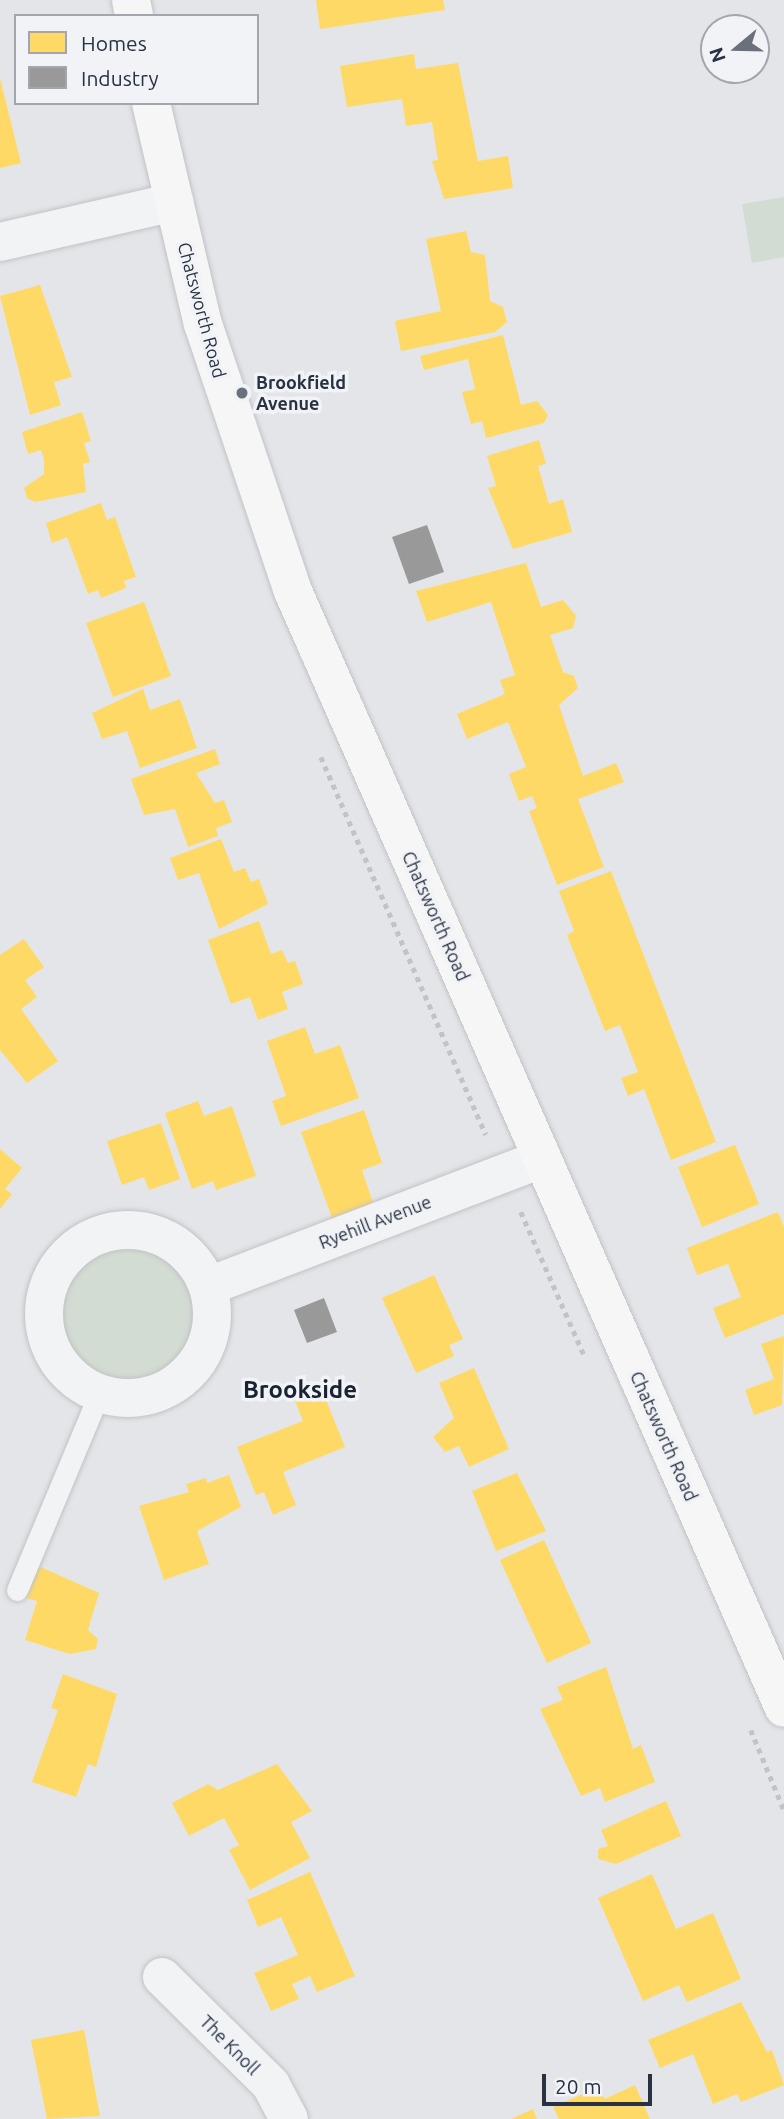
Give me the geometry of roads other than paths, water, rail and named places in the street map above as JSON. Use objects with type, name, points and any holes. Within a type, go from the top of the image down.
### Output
[{"type":"highway","name":"Chatsworth Road","points":[[151,105],[174,202],[244,461],[292,589],[784,1708]]},
{"type":"street","points":[[0,242],[174,202]]},
{"type":"street","name":"Ryehill Avenue","points":[[209,1286],[541,1159]]},
{"type":"street","points":[[147,1231],[174,1242],[209,1286],[209,1341],[197,1365],[153,1396],[99,1394],[76,1381],[46,1336],[46,1298],[67,1255],[100,1235],[147,1231]]},
{"type":"street","name":"The Knoll","points":[[162,1977],[271,2085],[289,2119]]},
{"type":"lane","points":[[17,1590],[99,1394]]},
{"type":"place","name":"Brookfield Avenue","points":[[242,393]]},
{"type":"district","name":"Brookside","points":[[300,1390]]}]
